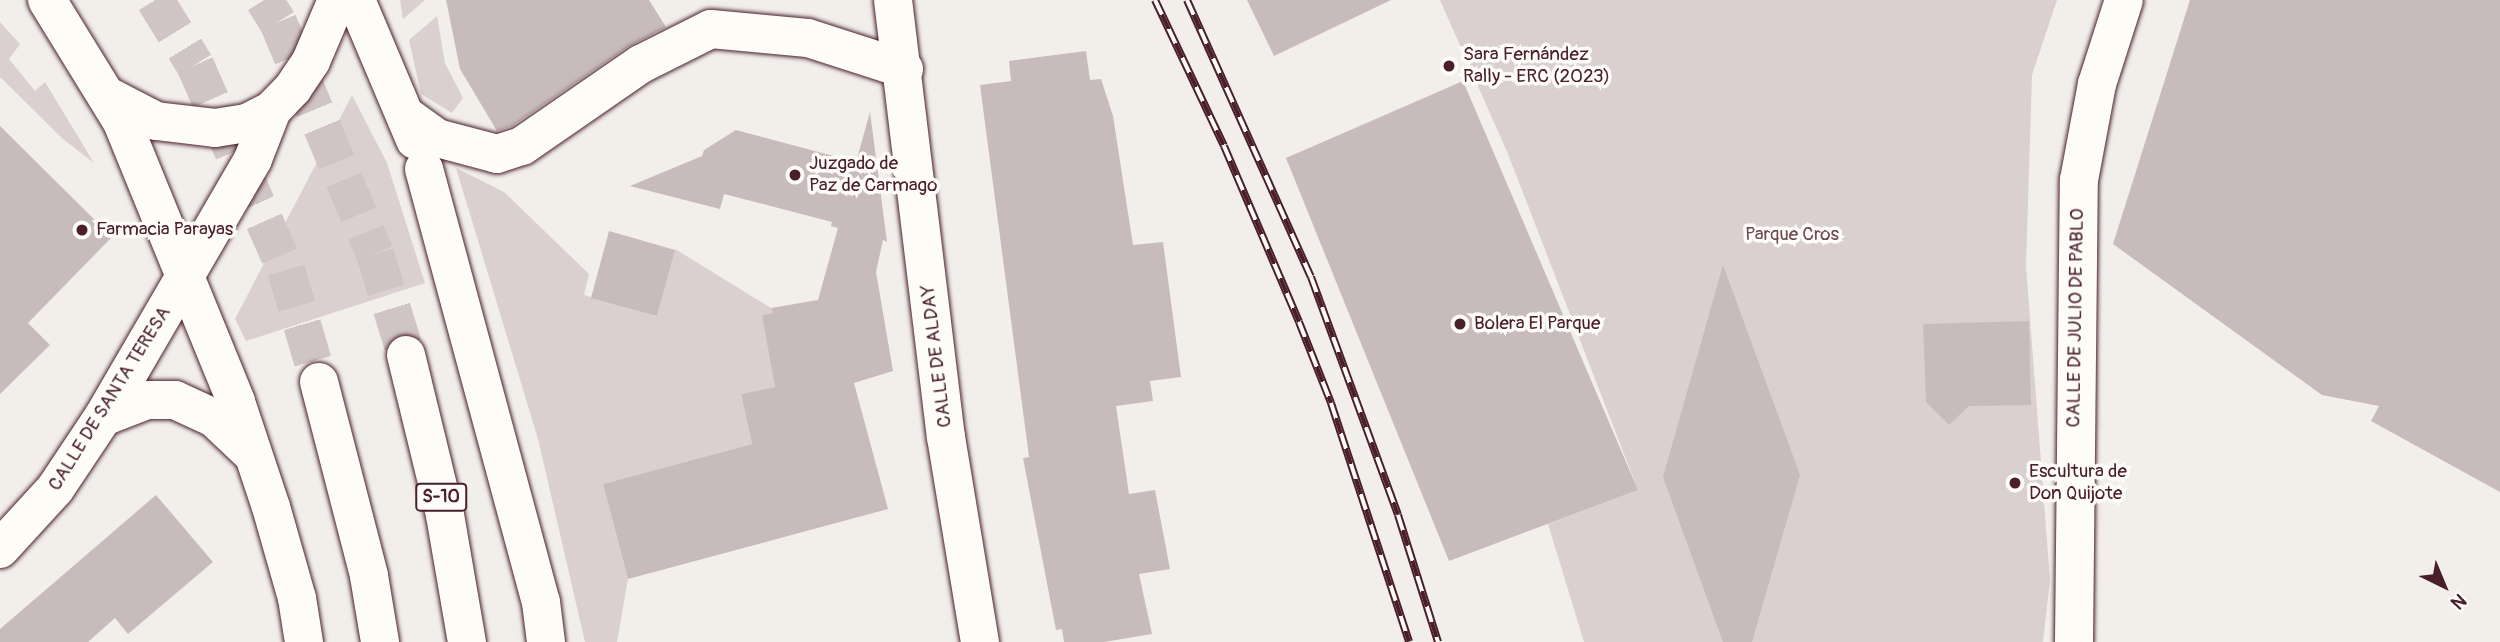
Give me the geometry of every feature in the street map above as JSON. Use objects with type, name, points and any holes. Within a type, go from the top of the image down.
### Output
[{"type":"main road","points":[[47,0],[106,95],[138,158],[186,275],[236,402],[254,456],[297,598],[304,642]]},
{"type":"main road","points":[[106,95],[137,114],[181,126],[215,128],[247,123],[272,110],[311,61],[337,0]]},
{"type":"main road","points":[[356,0],[408,117],[424,169],[541,602],[547,642]]},
{"type":"main road","name":"CALLE DE ALDAY","points":[[893,0],[904,69],[946,437],[981,642]]},
{"type":"main road","name":"CALLE DE JULIO DE PABLO","points":[[2074,642],[2078,180],[2097,84],[2124,0]]},
{"type":"main road","points":[[408,117],[437,138],[497,154],[522,146],[716,14],[808,38],[904,69]]},
{"type":"main road","name":"CALLE DE SANTA TERESA","points":[[0,549],[55,489],[103,417],[253,159],[272,110]]},
{"type":"main road","name":"S-10","points":[[406,355],[445,515],[467,642]]},
{"type":"main road","points":[[319,382],[369,576],[380,642]]},
{"type":"main road","points":[[103,417],[147,400],[175,400],[214,418],[254,456]]},
{"type":"green space","points":[[400,0],[425,0],[403,19]]},
{"type":"green space","name":"Parque Cros","points":[[1440,0],[2057,0],[2032,75],[2026,266],[2050,580],[2043,642],[1584,642],[1548,524],[1638,490],[1508,154]]},
{"type":"green space","points":[[437,16],[445,63],[463,98],[452,113],[421,94],[409,40]]},
{"type":"green space","points":[[0,22],[20,44],[9,59],[35,91],[45,82],[94,163],[63,139],[0,77]]},
{"type":"green space","points":[[352,95],[387,163],[425,283],[246,341],[235,319]]},
{"type":"green space","points":[[456,168],[504,192],[589,274],[584,295],[657,316],[675,249],[771,308],[773,313],[763,315],[775,387],[741,394],[752,444],[603,484],[628,579],[617,642],[585,642],[538,439]]},
{"type":"building","points":[[446,0],[649,0],[666,27],[629,46],[512,126],[497,131],[460,69]]},
{"type":"building","points":[[1247,0],[1391,0],[1274,56]]},
{"type":"building","points":[[2190,0],[2500,0],[2500,492],[2371,421],[2379,406],[2322,395],[2113,244]]},
{"type":"building","points":[[1086,51],[1090,80],[1101,79],[1113,116],[1133,245],[1163,242],[1181,377],[1150,381],[1153,401],[1116,406],[1129,494],[1155,490],[1170,569],[1139,574],[1152,634],[1104,642],[1064,642],[1062,629],[1056,630],[1023,458],[1029,457],[980,85],[1011,81],[1009,61]]},
{"type":"building","name":"Bolera El Parque","points":[[1463,81],[1638,490],[1449,561],[1286,158]]},
{"type":"building","points":[[870,112],[887,242],[883,240],[876,272],[893,371],[854,383],[888,509],[628,579],[603,484],[752,444],[741,394],[775,387],[762,315],[773,313],[771,308],[818,300],[838,228],[831,226],[832,222],[724,194],[720,209],[630,186],[702,156],[704,150],[736,130],[856,162]]},
{"type":"building","points":[[0,126],[112,237],[28,323],[50,345],[0,394]]},
{"type":"building","points":[[609,231],[675,250],[657,316],[591,298]]},
{"type":"building","points":[[1723,265],[1800,475],[1752,642],[1723,642],[1663,477]]},
{"type":"building","points":[[2029,321],[2031,405],[1969,406],[1949,425],[1926,402],[1923,324]]},
{"type":"building","points":[[156,495],[213,562],[128,634],[115,618],[88,642],[0,642],[0,629]]},
{"type":"tunnel","points":[[155,0],[195,65],[286,270],[319,382]]},
{"type":"tunnel","points":[[264,0],[278,22],[375,254],[406,355]]},
{"type":"railway","points":[[1155,0],[1224,146],[1299,322],[1331,403],[1409,642]]},
{"type":"railway","points":[[1187,0],[1311,277],[1398,515],[1438,642]]},
{"type":"place","name":"Sara Fernández Rally - ERC (2023)","points":[[1449,66]]},
{"type":"place","name":"Juzgado de Paz de Carmago","points":[[795,175]]},
{"type":"place","name":"Farmacia Parayas","points":[[82,230]]},
{"type":"place","name":"Bolera El Parque","points":[[1460,324]]},
{"type":"place","name":"Escultura de Don Quijote","points":[[2015,483]]}]
